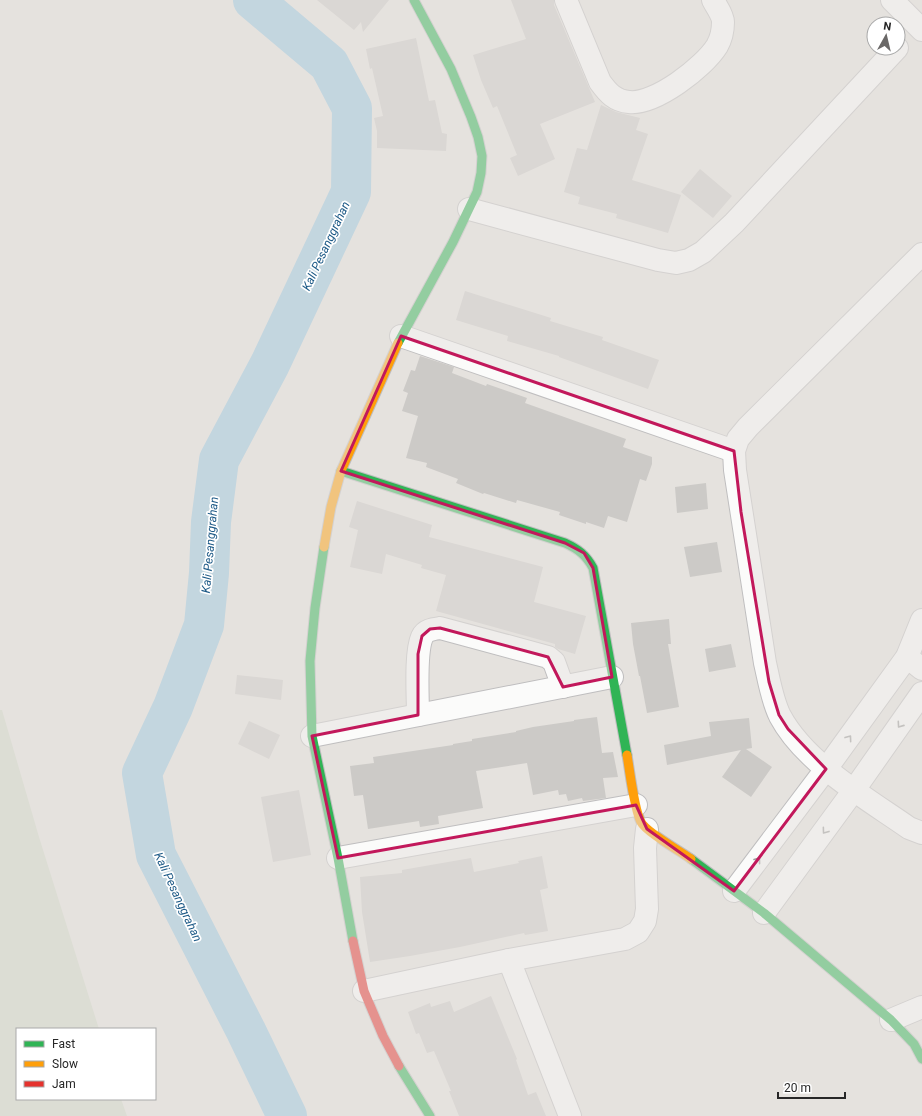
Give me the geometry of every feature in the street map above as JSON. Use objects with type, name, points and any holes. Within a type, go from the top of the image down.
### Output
[{"type":"street","points":[[414,0],[451,69],[478,137],[482,156],[481,173],[477,192],[453,242],[401,336],[341,471],[329,514],[315,608],[310,661],[312,736],[364,991],[382,1036],[430,1116]]},
{"type":"street","points":[[566,0],[600,82],[608,94],[618,100],[630,102],[646,100],[662,92],[684,79],[708,58],[718,45],[723,20],[713,0]]},
{"type":"street","points":[[892,0],[920,26],[906,40]]},
{"type":"street","points":[[469,209],[658,260],[676,262],[690,260],[703,252],[734,223],[891,56]]},
{"type":"street","points":[[922,254],[748,427],[738,439],[734,451],[741,512],[765,663],[779,715],[797,740],[826,769],[910,828],[922,833]]},
{"type":"street","points":[[401,336],[734,451]]},
{"type":"street","points":[[341,471],[578,548],[589,560],[593,568],[636,805],[642,822],[647,830],[678,849],[764,913],[891,1020],[914,1044],[922,1059]]},
{"type":"street","points":[[734,891],[826,769],[915,663],[922,620]]},
{"type":"street","points":[[418,715],[418,654],[422,636],[430,629],[440,628],[548,656],[554,662],[563,686]]},
{"type":"street","points":[[312,736],[612,677]]},
{"type":"street","points":[[764,913],[854,790],[922,693]]},
{"type":"street","points":[[338,858],[636,805]]},
{"type":"street","points":[[364,991],[509,960],[625,939],[638,932],[645,921],[647,908],[645,866],[647,830]]},
{"type":"street","points":[[509,960],[570,1116]]},
{"type":"street","points":[[891,1020],[922,1007]]},
{"type":"highlighted area","points":[[401,336],[734,451],[741,512],[769,682],[779,715],[788,729],[826,769],[734,891],[647,829],[636,805],[338,858],[312,736],[418,715],[418,654],[422,636],[430,629],[440,628],[548,657],[563,687],[612,677],[593,568],[584,553],[565,543],[341,471]]},
{"type":"green space","points":[[0,710],[2,710],[39,837],[99,1028],[16,1028],[16,1100],[121,1100],[127,1116],[0,1116]]},
{"type":"building","points":[[317,0],[389,0],[363,32],[361,22],[354,30]]},
{"type":"building","points":[[511,0],[554,0],[554,5],[595,102],[540,124],[555,159],[518,176],[510,158],[517,155],[497,106],[493,108],[481,80],[473,55],[526,39]]},
{"type":"building","points":[[416,38],[429,101],[435,100],[442,133],[447,134],[446,151],[377,148],[377,131],[374,118],[383,116],[366,49]]},
{"type":"building","points":[[601,105],[616,112],[640,118],[636,130],[648,134],[632,180],[681,195],[668,233],[616,218],[617,214],[578,204],[580,197],[564,192],[577,148],[587,150]]},
{"type":"building","points":[[700,169],[732,196],[713,218],[681,192]]},
{"type":"building","points":[[465,291],[551,318],[550,321],[603,337],[602,340],[659,360],[648,389],[559,356],[507,341],[508,336],[456,320]]},
{"type":"building","points":[[420,356],[454,367],[452,373],[486,386],[487,384],[527,398],[525,403],[626,439],[623,447],[652,457],[652,464],[646,481],[640,479],[627,522],[608,516],[604,528],[586,522],[586,524],[559,515],[560,512],[517,500],[516,503],[484,493],[483,494],[456,483],[458,479],[426,467],[427,463],[406,458],[418,416],[402,411],[408,393],[403,391],[411,370],[415,371]]},
{"type":"building","points":[[706,483],[708,509],[677,513],[675,487]]},
{"type":"building","points":[[357,501],[432,525],[429,537],[543,567],[534,602],[586,616],[575,654],[558,649],[555,647],[555,644],[436,611],[446,575],[421,568],[422,565],[386,554],[382,574],[350,567],[358,530],[349,527]]},
{"type":"building","points":[[717,542],[722,572],[690,577],[684,547]]},
{"type":"building","points":[[669,619],[671,644],[668,644],[679,707],[647,713],[633,644],[631,623]]},
{"type":"building","points":[[731,644],[736,667],[709,672],[705,649]]},
{"type":"building","points":[[237,675],[283,680],[281,700],[235,694]]},
{"type":"building","points":[[597,717],[602,753],[613,752],[618,777],[603,778],[606,798],[583,801],[582,798],[568,801],[566,794],[559,795],[558,790],[533,795],[527,763],[476,771],[483,808],[438,816],[439,824],[420,827],[419,821],[368,829],[363,795],[354,796],[350,766],[374,763],[373,757],[453,745],[472,741],[472,739],[516,732],[533,727]]},
{"type":"building","points":[[749,718],[752,748],[746,749],[772,767],[751,797],[722,777],[741,750],[667,765],[664,745],[711,736],[709,722]]},
{"type":"building","points":[[249,721],[280,735],[269,759],[238,744]]},
{"type":"building","points":[[299,790],[311,855],[273,862],[261,797]]},
{"type":"building","points":[[542,856],[548,888],[540,890],[548,931],[525,935],[524,933],[460,947],[370,962],[362,912],[360,877],[402,873],[402,870],[471,858],[474,872],[519,863],[518,861]]},
{"type":"building","points":[[491,996],[517,1059],[516,1060],[528,1095],[536,1092],[546,1116],[459,1116],[449,1091],[451,1091],[434,1051],[427,1053],[419,1033],[416,1034],[408,1012],[430,1003],[431,1007],[450,1001],[454,1012]]},
{"type":"waterway","name":"Kali Pesanggrahan","points":[[253,0],[329,64],[352,108],[351,192],[270,364],[219,460],[211,522],[209,573],[204,625],[173,707],[142,773],[156,855],[246,1031],[287,1116]]},
{"type":"traffic: fast","points":[[398,343],[453,242],[477,192],[481,173],[482,156],[478,137],[471,117],[451,69],[414,0]]},
{"type":"traffic: fast","points":[[341,471],[565,543],[578,550],[593,568],[627,755]]},
{"type":"traffic: fast","points":[[324,547],[315,608],[310,661],[312,736],[338,858],[353,941]]},
{"type":"traffic: fast","points":[[691,859],[764,913],[891,1020],[914,1044],[922,1059]]},
{"type":"traffic: fast","points":[[399,1066],[430,1116]]},
{"type":"traffic: slow","points":[[324,547],[331,507],[341,471],[398,343]]},
{"type":"traffic: slow","points":[[627,755],[634,800],[641,822],[649,831],[691,859]]},
{"type":"traffic: jam","points":[[353,941],[364,991],[383,1036],[399,1066]]}]
